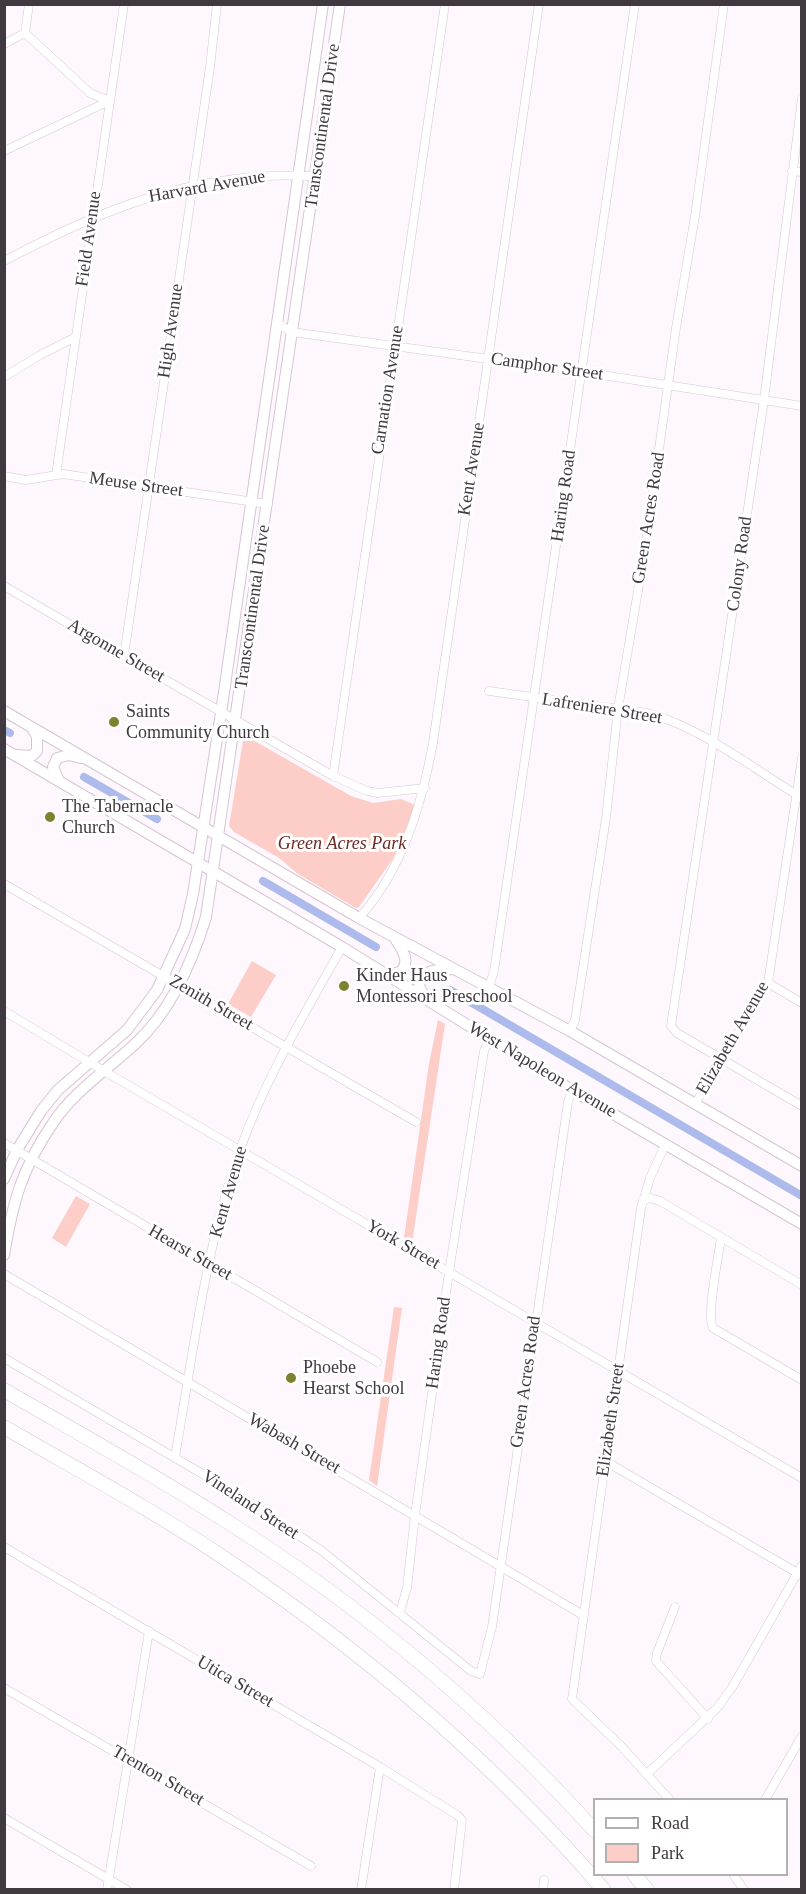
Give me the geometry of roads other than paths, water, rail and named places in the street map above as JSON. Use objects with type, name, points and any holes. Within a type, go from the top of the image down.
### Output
[{"type":"highway","points":[[4,1390],[189,1498],[309,1576],[409,1654],[474,1710],[532,1764],[593,1829]]},
{"type":"highway","points":[[4,1427],[182,1530],[277,1594],[397,1686],[504,1782],[604,1890]]},
{"type":"highway","points":[[635,1876],[647,1890]]},
{"type":"street","points":[[26,33],[29,4]]},
{"type":"street","name":"Field Avenue","points":[[56,475],[124,4]]},
{"type":"street","name":"High Avenue","points":[[123,656],[217,4]]},
{"type":"street","name":"Transcontinental Drive","points":[[4,1179],[17,1150],[41,1111],[58,1090],[127,1029],[157,990],[185,929],[198,863],[221,713],[323,4]]},
{"type":"street","name":"Transcontinental Drive","points":[[4,1254],[18,1188],[31,1158],[53,1121],[66,1106],[152,1026],[180,984],[194,954],[204,924],[236,721],[340,4]]},
{"type":"street","name":"Carnation Avenue","points":[[333,776],[445,4]]},
{"type":"street","name":"Kent Avenue","points":[[359,918],[368,908],[399,858],[410,834],[424,788],[433,743],[458,555],[489,359],[539,4]]},
{"type":"street","name":"Haring Road","points":[[489,987],[494,971],[535,698],[635,4]]},
{"type":"street","name":"Green Acres Road","points":[[570,1031],[575,1020],[587,951],[606,818],[618,709],[645,549],[724,4]]},
{"type":"street","points":[[4,44],[26,33]]},
{"type":"street","points":[[26,33],[90,93],[110,101]]},
{"type":"street","name":"Colony Road","points":[[722,1060],[673,1029],[671,1021],[764,400],[801,98]]},
{"type":"street","points":[[4,151],[110,101]]},
{"type":"street","points":[[792,171],[801,172]]},
{"type":"street","name":"Harvard Avenue","points":[[4,261],[92,217],[139,199],[192,186],[249,177],[316,176]]},
{"type":"street","points":[[293,216],[310,220]]},
{"type":"street","points":[[277,323],[292,332]]},
{"type":"street","name":"Camphor Street","points":[[292,332],[583,372],[801,406]]},
{"type":"street","points":[[4,377],[75,337]]},
{"type":"street","name":"Meuse Street","points":[[4,476],[26,480],[56,475],[268,504]]},
{"type":"street","name":"Argonne Street","points":[[4,586],[333,776],[367,791],[378,793],[424,788]]},
{"type":"street","name":"Lafreniere Street","points":[[489,691],[647,713],[667,718],[693,730],[799,796]]},
{"type":"street","points":[[4,711],[394,938],[570,1031],[801,1166]]},
{"type":"street","points":[[9,752],[25,757],[32,756],[38,751],[37,736],[30,726]]},
{"type":"street","name":"West Napoleon Avenue","points":[[9,752],[342,947],[572,1090],[801,1224]]},
{"type":"street","points":[[59,781],[53,767],[57,758],[69,755],[88,759]]},
{"type":"street","name":"Elizabeth Avenue","points":[[695,1104],[768,983],[799,796],[801,758]]},
{"type":"street","name":"Zenith Street","points":[[4,884],[416,1122]]},
{"type":"street","points":[[387,975],[400,972],[406,964],[406,957],[394,938]]},
{"type":"street","name":"Kent Avenue","points":[[175,1457],[209,1264],[222,1207],[240,1149],[286,1047],[342,947]]},
{"type":"street","points":[[429,1002],[419,987],[421,979],[431,971],[454,969]]},
{"type":"street","points":[[768,983],[801,1003]]},
{"type":"street","name":"York Street","points":[[4,1011],[801,1478]]},
{"type":"street","name":"Haring Road","points":[[400,1612],[407,1588],[449,1272],[484,1051],[490,1039]]},
{"type":"street","points":[[722,1060],[801,1106]]},
{"type":"street","name":"Green Acres Road","points":[[480,1674],[492,1627],[568,1101],[572,1090]]},
{"type":"street","name":"Hearst Street","points":[[4,1143],[376,1362]]},
{"type":"street","name":"Elizabeth Street","points":[[647,1774],[572,1700],[643,1200],[650,1178],[666,1145]]},
{"type":"street","points":[[643,1200],[651,1198],[660,1201],[801,1285]]},
{"type":"street","points":[[721,1237],[711,1308],[713,1328],[801,1380]]},
{"type":"street","name":"Wabash Street","points":[[4,1274],[583,1615]]},
{"type":"street","name":"Vineland Street","points":[[4,1358],[237,1494],[322,1551],[471,1671],[480,1674]]},
{"type":"street","points":[[605,1461],[800,1570],[733,1686],[708,1719],[647,1774],[668,1798]]},
{"type":"street","name":"Utica Street","points":[[4,1547],[380,1767],[457,1815],[462,1820],[454,1890]]},
{"type":"street","points":[[675,1607],[656,1661],[708,1719]]},
{"type":"street","points":[[107,1890],[149,1631]]},
{"type":"street","name":"Trenton Street","points":[[4,1688],[311,1866]]},
{"type":"street","points":[[766,1798],[801,1736]]},
{"type":"street","points":[[361,1890],[380,1767]]},
{"type":"street","points":[[4,1818],[127,1890]]},
{"type":"street","points":[[734,1876],[744,1890]]},
{"type":"street","points":[[543,1890],[544,1880]]},
{"type":"waterway","points":[[4,730],[10,733]]},
{"type":"waterway","points":[[84,777],[157,819]]},
{"type":"waterway","points":[[263,881],[376,947]]},
{"type":"waterway","points":[[450,990],[802,1196]]},
{"type":"place","name":"Saints Community Church","points":[[114,722]]},
{"type":"place","name":"The Tabernacle Church","points":[[50,817]]},
{"type":"place","name":"Kinder Haus Montessori Preschool","points":[[344,986]]},
{"type":"place","name":"Phoebe Hearst School","points":[[291,1378]]},
{"type":"park label","name":"Green Acres Park","points":[[342,844]]}]
